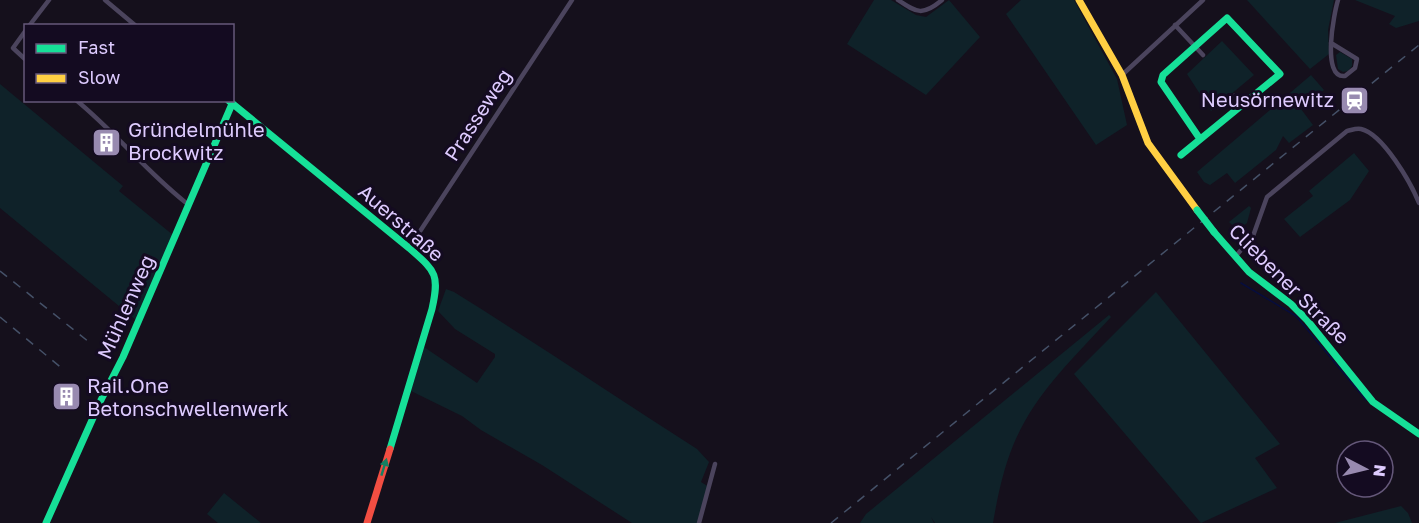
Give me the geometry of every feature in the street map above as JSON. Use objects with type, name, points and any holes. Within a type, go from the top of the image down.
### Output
[{"type":"street","points":[[31,24],[50,0]]},
{"type":"street","points":[[105,0],[134,24]]},
{"type":"street","name":"Prasseweg","points":[[409,248],[572,0]]},
{"type":"street","points":[[901,1],[911,9],[922,11],[942,0]]},
{"type":"street","name":"Cliebener Straße","points":[[1079,0],[1122,75],[1148,143],[1214,232],[1259,280],[1291,304],[1307,320],[1373,402],[1419,434]]},
{"type":"street","points":[[1122,75],[1203,0]]},
{"type":"street","points":[[1332,43],[1357,59],[1355,68],[1345,76],[1340,77],[1333,71],[1331,27],[1338,0]]},
{"type":"street","points":[[1181,156],[1280,74],[1227,18],[1163,75],[1161,82],[1200,139]]},
{"type":"street","points":[[1175,25],[1203,55]]},
{"type":"street","points":[[24,33],[13,48],[24,58]]},
{"type":"street","points":[[1234,96],[1242,106]]},
{"type":"street","points":[[78,102],[107,127],[139,161],[187,203]]},
{"type":"street","name":"Auerstraße","points":[[230,102],[409,248],[431,267],[437,277],[438,286],[432,309],[367,523]]},
{"type":"street","name":"Mühlenweg","points":[[46,523],[101,400],[123,357],[230,102]]},
{"type":"street","points":[[1235,257],[1254,236],[1268,197],[1347,131],[1360,128],[1367,131],[1378,142],[1401,169],[1419,203]]},
{"type":"street","points":[[699,523],[715,464]]},
{"type":"shaded area","points":[[874,0],[891,0],[916,15],[926,17],[949,0],[980,37],[926,95],[847,44]]},
{"type":"shaded area","points":[[1021,0],[1074,0],[1117,79],[1127,125],[1096,145],[1006,14]]},
{"type":"shaded area","points":[[1247,0],[1334,0],[1328,30],[1329,54],[1310,69]]},
{"type":"shaded area","points":[[1355,0],[1419,0],[1419,21],[1396,28],[1389,24],[1395,16]]},
{"type":"shaded area","points":[[1222,41],[1254,75],[1211,111],[1187,74]]},
{"type":"shaded area","points":[[1340,52],[1352,59],[1352,66],[1348,71],[1343,72],[1338,69],[1336,55]]},
{"type":"shaded area","points":[[1311,75],[1324,90],[1301,109],[1313,125],[1289,143],[1283,136],[1276,150],[1235,183],[1227,173],[1210,185],[1204,182],[1197,172]]},
{"type":"shaded area","points":[[0,84],[123,186],[119,191],[173,235],[136,320],[0,208]]},
{"type":"shaded area","points":[[1354,153],[1369,171],[1350,200],[1300,237],[1284,219],[1313,196],[1309,191]]},
{"type":"shaded area","points":[[1249,206],[1251,208],[1247,223],[1238,230],[1229,222]]},
{"type":"shaded area","points":[[446,289],[485,311],[697,449],[709,462],[701,482],[709,487],[699,523],[632,523],[462,416],[411,391],[424,347],[477,383],[495,357],[495,354],[455,329],[438,311]]},
{"type":"shaded area","points":[[1156,292],[1280,444],[1255,458],[1277,488],[1201,523],[1074,374]]},
{"type":"shaded area","points":[[1109,315],[1111,317],[1054,380],[1025,421],[1013,445],[1005,470],[993,523],[935,523],[931,517],[934,523],[860,523],[866,514]]},
{"type":"shaded area","points":[[224,493],[261,523],[218,523],[207,514]]},
{"type":"shaded area","points":[[1401,506],[1408,513],[1412,523],[1335,523]]},
{"type":"waterway","points":[[1241,283],[1296,316],[1366,400]]},
{"type":"railway","points":[[831,523],[1419,45]]},
{"type":"railway","points":[[0,271],[89,342]]},
{"type":"railway","points":[[0,317],[64,370]]},
{"type":"traffic: fast","points":[[1181,155],[1280,74],[1227,18],[1163,75],[1161,82],[1200,139]]},
{"type":"traffic: fast","points":[[230,102],[409,248],[425,262],[433,274],[435,288],[432,309],[390,449]]},
{"type":"traffic: fast","points":[[46,523],[101,400],[123,357],[232,104]]},
{"type":"traffic: fast","points":[[1197,210],[1214,232]]},
{"type":"traffic: fast","points":[[1214,232],[1249,272],[1291,304],[1307,320],[1373,402],[1419,434]]},
{"type":"traffic: slow","points":[[1079,0],[1122,75],[1148,143],[1197,210]]},
{"type":"traffic: jam","points":[[367,523],[390,449]]},
{"type":"place","name":"Neusörnewitz","points":[[1355,100]]},
{"type":"place","name":"Gründelmühle Brockwitz","points":[[107,142]]},
{"type":"place","name":"Rail.One Betonschwellenwerk","points":[[66,397]]}]
